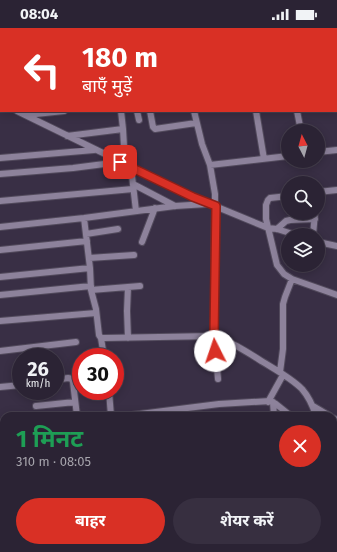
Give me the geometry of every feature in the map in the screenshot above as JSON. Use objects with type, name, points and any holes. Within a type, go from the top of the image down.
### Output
[{"type":"street","points":[[20,112],[193,197],[268,228],[281,230]]},
{"type":"street","points":[[26,115],[54,112]]},
{"type":"street","points":[[121,112],[123,129],[122,163]]},
{"type":"street","points":[[137,112],[139,120]]},
{"type":"street","points":[[150,112],[153,127],[155,129],[196,123]]},
{"type":"street","points":[[194,112],[202,144],[210,165],[215,194],[213,205],[214,336],[218,379]]},
{"type":"street","points":[[256,112],[264,158]]},
{"type":"street","points":[[297,112],[300,124]]},
{"type":"street","points":[[67,136],[123,129]]},
{"type":"street","points":[[0,158],[95,150]]},
{"type":"street","points":[[325,151],[337,150]]},
{"type":"street","points":[[210,165],[281,157]]},
{"type":"street","points":[[0,174],[122,163]]},
{"type":"street","points":[[131,167],[136,211]]},
{"type":"street","points":[[0,201],[133,186],[175,206]]},
{"type":"street","points":[[325,191],[337,190]]},
{"type":"street","points":[[281,197],[270,198],[268,200],[265,214],[277,265],[284,274],[292,279],[337,295]]},
{"type":"street","points":[[0,227],[84,218],[155,208],[213,205]]},
{"type":"street","points":[[142,242],[155,208]]},
{"type":"street","points":[[84,218],[91,288],[96,309],[99,336],[101,338],[103,348]]},
{"type":"street","points":[[277,229],[286,221],[290,220]]},
{"type":"street","points":[[86,234],[118,229]]},
{"type":"street","points":[[0,250],[87,241]]},
{"type":"street","points":[[325,243],[337,246]]},
{"type":"street","points":[[89,258],[134,255]]},
{"type":"street","points":[[0,277],[90,268]]},
{"type":"street","points":[[273,412],[271,402],[282,374],[283,304],[292,279]]},
{"type":"street","points":[[0,295],[140,286]]},
{"type":"street","points":[[128,287],[128,338]]},
{"type":"street","points":[[0,321],[96,313]]},
{"type":"street","points":[[101,338],[214,336],[227,340],[292,380],[309,398],[315,412]]},
{"type":"street","points":[[0,351],[76,342]]},
{"type":"street","points":[[64,379],[72,379],[77,412]]},
{"type":"street","points":[[0,387],[12,386]]},
{"type":"street","points":[[110,400],[111,412]]},
{"type":"street","points":[[36,406],[76,402]]},
{"type":"street","points":[[156,412],[219,404],[271,402],[285,412]]},
{"type":"street","points":[[313,406],[323,412]]},
{"type":"route","points":[[120,162],[193,197],[216,206],[215,351]]}]
